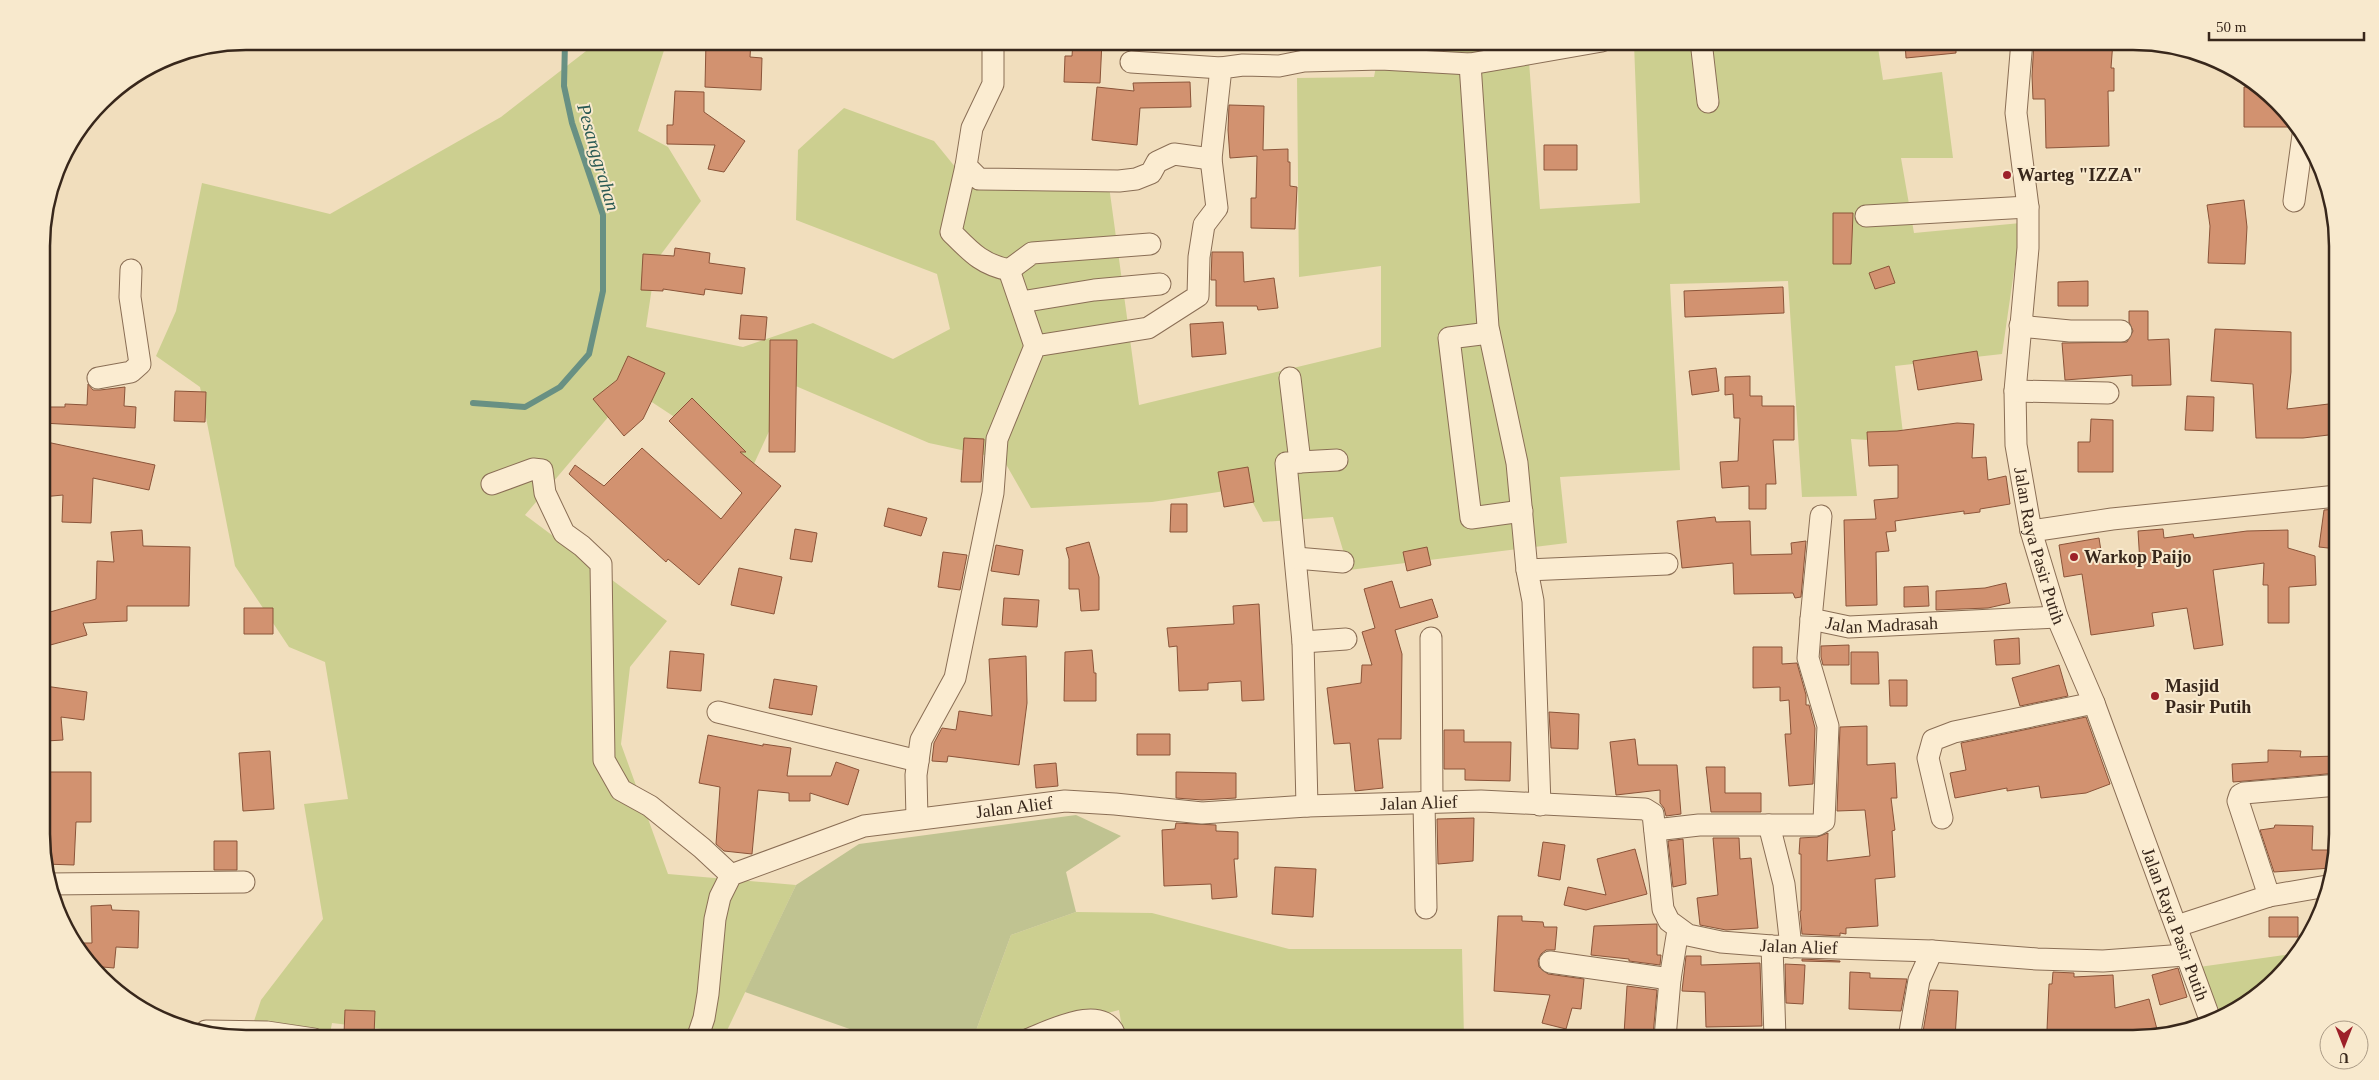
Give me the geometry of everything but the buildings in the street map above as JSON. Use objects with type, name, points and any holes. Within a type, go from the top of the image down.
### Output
[{"type":"street","points":[[993,50],[993,84],[972,128],[966,166],[951,232],[975,256],[990,266],[1009,270],[1032,253],[1150,244]]},
{"type":"street","points":[[1131,62],[1221,68],[1243,65],[1279,66],[1304,51],[1381,59],[1470,64],[1550,50]]},
{"type":"street","points":[[1702,50],[1708,102]]},
{"type":"street","name":"Jalan Raya Pasir Putih","points":[[2021,50],[2016,113],[2028,206],[2028,248],[2015,391],[2016,445],[2031,531],[2057,617],[2094,703],[2208,1015]]},
{"type":"street","points":[[1470,64],[1489,333],[1517,463],[1527,570],[1533,601],[1540,805]]},
{"type":"street","points":[[1035,346],[1148,328],[1198,296],[1199,257],[1204,225],[1217,208],[1211,159],[1221,68]]},
{"type":"street","points":[[2294,201],[2302,146]]},
{"type":"street","points":[[966,166],[980,179],[1119,181],[1136,179],[1151,173],[1157,162],[1174,154],[1211,159]]},
{"type":"street","points":[[1866,216],[2028,206]]},
{"type":"street","points":[[98,378],[131,372],[140,364],[130,297],[131,270]]},
{"type":"street","points":[[918,819],[916,775],[921,740],[955,678],[992,492],[997,439],[1035,346],[1009,270]]},
{"type":"street","points":[[1021,302],[1094,290],[1160,284]]},
{"type":"street","points":[[2020,326],[2070,330],[2121,331]]},
{"type":"street","points":[[1489,333],[1448,338],[1471,518],[1522,511]]},
{"type":"street","points":[[1290,378],[1300,462]]},
{"type":"street","points":[[2015,391],[2108,393]]},
{"type":"street","points":[[1307,806],[1303,642],[1286,463],[1337,460]]},
{"type":"street","points":[[492,484],[533,469],[542,470],[545,493],[564,533],[582,546],[601,564],[604,760],[622,790],[650,806],[702,848],[731,875],[720,897],[717,911],[708,994],[700,1030]]},
{"type":"street","points":[[2031,531],[2112,518],[2329,497]]},
{"type":"street","name":"Jalan Madrasah","points":[[1821,516],[1811,619],[1849,628],[2057,617]]},
{"type":"street","points":[[1296,558],[1343,562]]},
{"type":"street","points":[[1527,570],[1667,564]]},
{"type":"street","points":[[1655,830],[1699,825],[1817,825],[1824,821],[1826,816],[1828,726],[1808,658],[1811,619]]},
{"type":"street","points":[[1426,908],[1431,638]]},
{"type":"street","points":[[1303,642],[1346,639]]},
{"type":"street","points":[[1942,818],[1928,758],[1933,740],[1954,732],[2094,703]]},
{"type":"street","points":[[718,712],[918,761]]},
{"type":"street","points":[[2269,896],[2238,801],[2240,795],[2244,793],[2329,786]]},
{"type":"street","name":"Jalan Alief","points":[[731,875],[864,826],[1065,801],[1115,804],[1202,814],[1307,806],[1482,801],[1645,809],[1653,814],[1663,909],[1668,921],[1678,930],[1702,940],[2037,959],[2103,961],[2185,955]]},
{"type":"street","points":[[1769,825],[1784,884],[1782,946],[1776,1030]]},
{"type":"street","points":[[57,884],[244,882]]},
{"type":"street","points":[[2177,926],[2269,896],[2322,887]]},
{"type":"street","points":[[1666,1030],[1670,979],[1678,930]]},
{"type":"street","points":[[1910,1030],[1919,980],[1932,952]]},
{"type":"street","points":[[1550,962],[1670,979]]},
{"type":"street","points":[[1052,1030],[1090,1019],[1100,1020],[1110,1026],[1112,1030]]},
{"type":"green space","points":[[587,50],[664,50],[638,131],[668,147],[701,201],[656,261],[646,327],[743,347],[813,323],[893,359],[950,329],[937,274],[796,220],[798,150],[844,108],[934,141],[973,189],[1109,186],[1139,405],[1381,347],[1381,266],[1299,277],[1297,78],[1374,77],[1379,50],[1528,50],[1540,209],[1640,203],[1634,50],[1878,50],[1883,80],[1942,72],[1953,158],[1901,158],[1914,233],[2021,223],[2002,354],[1895,366],[1904,442],[1851,439],[1857,496],[1802,497],[1788,281],[1670,284],[1680,470],[1560,477],[1567,543],[1349,570],[1333,517],[1263,522],[1245,488],[1152,502],[1031,508],[1003,459],[929,443],[791,384],[752,468],[632,389],[525,515],[667,621],[630,667],[621,744],[668,874],[796,885],[727,1030],[390,1030],[332,1023],[331,1030],[251,1030],[261,1000],[323,919],[304,804],[348,799],[325,662],[289,647],[235,566],[200,387],[156,356],[176,311],[202,183],[330,214],[501,117]]},
{"type":"green space","points":[[1076,815],[1121,836],[1066,872],[1076,912],[1011,935],[976,1030],[853,1030],[745,992],[796,885],[859,844]]},
{"type":"green space","points":[[1076,912],[1152,913],[1289,949],[1462,949],[1464,1030],[1122,1030],[1119,1010],[1043,1030],[976,1030],[1011,935]]},
{"type":"green space","points":[[2287,955],[2272,973],[2242,997],[2219,1010],[2199,967]]},
{"type":"waterway","name":"Pesanggrahan","points":[[473,403],[525,407],[560,387],[589,354],[603,291],[603,215],[572,123],[564,86],[565,50]]},
{"type":"place","name":"Warteg \"IZZA\"","points":[[2007,175]]},
{"type":"place","name":"Warkop Paijo","points":[[2074,557]]},
{"type":"place","name":"Masjid Pasir Putih","points":[[2155,696]]}]
